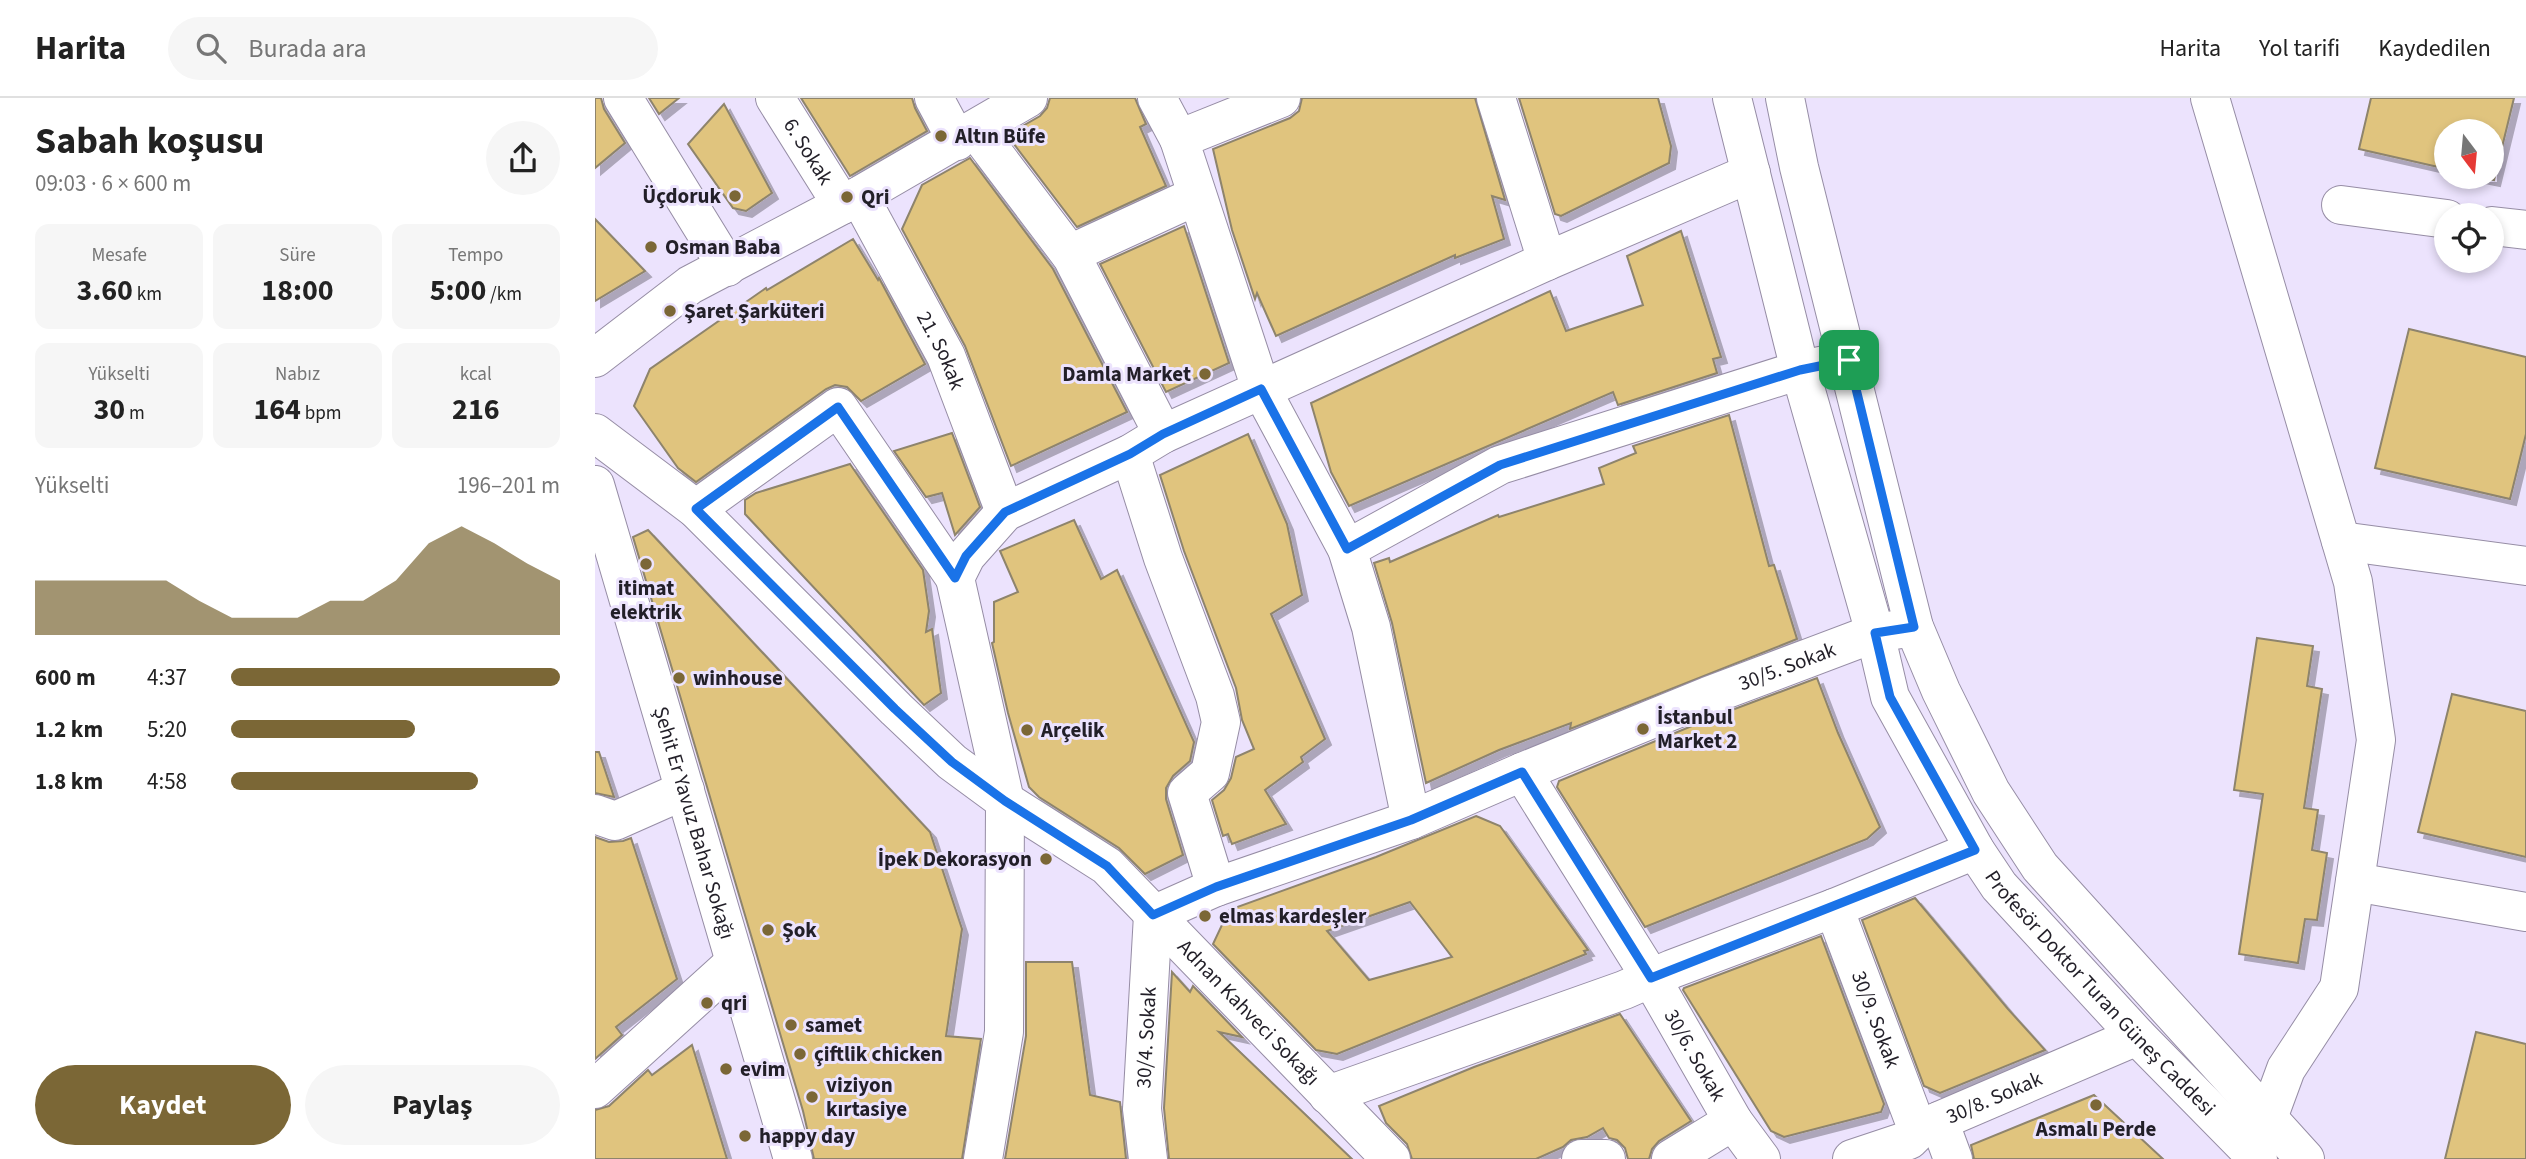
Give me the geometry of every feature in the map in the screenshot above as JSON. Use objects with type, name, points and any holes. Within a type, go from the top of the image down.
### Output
[{"type":"street","points":[[623,98],[727,267]]},
{"type":"street","name":"6. Sokak","points":[[775,98],[850,201]]},
{"type":"street","points":[[934,98],[1070,254],[1163,434]]},
{"type":"street","points":[[595,358],[690,285],[850,201],[1028,98]]},
{"type":"street","points":[[1157,98],[1179,139],[1261,389],[1347,549],[1371,627],[1411,820]]},
{"type":"street","points":[[1179,139],[1281,98]]},
{"type":"street","points":[[1496,98],[1547,261]]},
{"type":"street","name":"Profesör Doktor Turan Güneş Caddesi","points":[[1732,98],[1800,370],[1875,633],[1890,697],[1975,850],[1999,886],[2137,1036],[2257,1159]]},
{"type":"street","name":"Profesör Doktor Turan Güneş Caddesi","points":[[1785,98],[1799,167],[1914,627],[1941,691],[1991,792],[2040,867],[2305,1159]]},
{"type":"street","points":[[2210,98],[2353,582],[2376,740],[2339,988],[2286,1069],[2268,1118]]},
{"type":"street","points":[[955,578],[966,556],[1005,512],[1261,389],[1751,173]]},
{"type":"street","points":[[1070,254],[1196,196]]},
{"type":"street","name":"21. Sokak","points":[[850,201],[946,356],[1005,512]]},
{"type":"street","points":[[2341,205],[2434,217]]},
{"type":"street","points":[[2504,227],[2526,230]]},
{"type":"street","points":[[1347,549],[1500,465],[1800,370],[1849,360]]},
{"type":"street","points":[[696,509],[838,407],[955,578],[1005,801],[1005,1032],[983,1159]]},
{"type":"street","name":"Adnan Kahveci Sokağı","points":[[595,433],[696,509],[895,709],[952,762],[1005,801],[1107,866],[1391,1159]]},
{"type":"street","points":[[1130,454],[1163,558],[1215,696],[1221,722],[1210,773],[1187,793],[1216,887]]},
{"type":"street","name":"Şehit Er Yavuz Bahar Sokağı","points":[[595,485],[793,1159]]},
{"type":"street","points":[[2341,541],[2526,566]]},
{"type":"street","name":"30/5. Sokak","points":[[1153,915],[1216,887],[1411,820],[1708,696],[1875,633],[1914,627]]},
{"type":"street","name":"30/6. Sokak","points":[[1522,772],[1651,978],[1733,1121],[1761,1159]]},
{"type":"street","points":[[595,814],[615,821],[685,790]]},
{"type":"street","points":[[1328,1095],[1624,990],[1975,850]]},
{"type":"street","points":[[2355,882],[2526,912]]},
{"type":"street","name":"30/9. Sokak","points":[[1834,908],[1928,1126],[1953,1159]]},
{"type":"street","name":"30/4. Sokak","points":[[1148,1159],[1142,1109],[1153,915]]},
{"type":"street","points":[[595,1089],[735,962]]},
{"type":"street","name":"30/8. Sokak","points":[[1852,1159],[1909,1140],[1928,1126],[2137,1036]]},
{"type":"street","points":[[1671,1159],[1733,1121]]},
{"type":"street","points":[[1581,1159],[1606,1159]]},
{"type":"building","points":[[595,98],[601,98],[604,109],[625,143],[595,168]]},
{"type":"building","points":[[649,98],[679,98],[659,114]]},
{"type":"building","points":[[801,98],[912,98],[927,131],[850,176]]},
{"type":"building","points":[[1050,98],[1135,98],[1146,124],[1140,127],[1166,186],[1077,227],[1007,135],[1040,116],[1047,108]]},
{"type":"building","points":[[1302,98],[1475,98],[1505,200],[1492,196],[1504,239],[1455,258],[1455,255],[1276,336],[1257,293],[1255,299],[1232,230],[1213,149],[1290,118],[1299,111]]},
{"type":"building","points":[[1519,98],[1658,98],[1671,146],[1669,163],[1561,216],[1555,214]]},
{"type":"building","points":[[2371,98],[2514,98],[2504,139],[2504,119],[2434,119],[2434,166],[2359,149]]},
{"type":"building","points":[[724,104],[772,193],[746,211],[733,208],[688,144]]},
{"type":"building","points":[[970,158],[1053,269],[1127,412],[1011,466],[965,346],[902,229],[922,185]]},
{"type":"building","points":[[595,219],[645,271],[595,301]]},
{"type":"building","points":[[1184,226],[1229,363],[1166,392],[1100,264]]},
{"type":"building","points":[[1681,231],[1721,357],[1713,359],[1717,373],[1618,405],[1613,392],[1349,506],[1331,472],[1311,403],[1550,291],[1566,331],[1643,305],[1627,256]]},
{"type":"building","points":[[853,239],[878,280],[879,278],[925,364],[861,401],[847,387],[835,385],[826,389],[696,482],[678,468],[634,406],[650,369],[766,288],[767,290]]},
{"type":"building","points":[[2409,329],[2526,357],[2526,434],[2510,499],[2375,468]]},
{"type":"building","points":[[1729,415],[1769,566],[1774,565],[1797,639],[1570,729],[1571,723],[1499,750],[1426,783],[1392,623],[1374,563],[1389,558],[1390,562],[1498,515],[1499,517],[1604,484],[1599,468],[1636,453],[1633,446]]},
{"type":"building","points":[[952,433],[980,507],[955,535],[942,493],[926,497],[894,451]]},
{"type":"building","points":[[1248,434],[1287,524],[1302,595],[1271,614],[1325,739],[1301,757],[1303,762],[1265,790],[1286,824],[1232,844],[1228,834],[1223,836],[1212,800],[1224,790],[1231,778],[1236,757],[1254,749],[1242,720],[1236,688],[1184,551],[1160,475]]},
{"type":"building","points":[[850,464],[923,570],[929,611],[926,632],[932,629],[941,693],[924,705],[745,514],[745,500],[756,493]]},
{"type":"building","points":[[1074,520],[1101,579],[1117,570],[1194,742],[1190,761],[1173,776],[1166,788],[1166,799],[1183,855],[1145,874],[1119,848],[1039,797],[1029,787],[992,643],[994,602],[1018,592],[1000,551]]},
{"type":"building","points":[[648,530],[930,832],[962,929],[946,1036],[981,1039],[962,1159],[814,1159],[803,1111],[633,537]]},
{"type":"building","points":[[2257,638],[2313,646],[2307,686],[2322,689],[2304,808],[2318,810],[2312,850],[2327,853],[2317,920],[2305,919],[2298,963],[2239,954],[2263,794],[2234,790]]},
{"type":"building","points":[[1817,678],[1880,827],[1867,839],[1645,927],[1557,787],[1559,781],[1716,716]]},
{"type":"building","points":[[2452,694],[2526,711],[2526,857],[2418,832]]},
{"type":"building","points":[[595,752],[599,752],[614,797],[595,793]]},
{"type":"building","points":[[1476,816],[1500,826],[1588,950],[1584,951],[1586,954],[1337,1054],[1316,1050],[1213,944],[1229,910],[1376,857]],"holes":[[[1410,902],[1452,957],[1369,980],[1327,931]]]},
{"type":"building","points":[[595,837],[609,842],[631,838],[677,979],[616,1027],[622,1035],[595,1059]]},
{"type":"building","points":[[1915,898],[2045,1050],[1940,1093],[1924,1086],[1862,920]]},
{"type":"building","points":[[1821,936],[1884,1104],[1881,1112],[1784,1137],[1771,1131],[1683,990]]},
{"type":"building","points":[[1026,962],[1072,962],[1090,1095],[1120,1102],[1126,1159],[1005,1159],[1026,1036]]},
{"type":"building","points":[[1172,972],[1190,992],[1193,986],[1242,1037],[1219,1032],[1352,1159],[1169,1159],[1164,1108]]},
{"type":"building","points":[[1620,1014],[1691,1121],[1659,1141],[1652,1149],[1649,1159],[1628,1159],[1625,1148],[1617,1140],[1609,1138],[1603,1128],[1587,1137],[1571,1140],[1563,1147],[1536,1159],[1412,1159],[1407,1144],[1386,1123],[1379,1106],[1474,1067]]},
{"type":"building","points":[[2476,1032],[2526,1044],[2526,1159],[2445,1159]]},
{"type":"building","points":[[692,1045],[727,1159],[595,1159],[595,1110],[609,1106],[648,1070],[652,1075]]},
{"type":"building","points":[[2094,1095],[2163,1159],[1974,1159],[1971,1145]]},
{"type":"place","name":"Altın Büfe","points":[[941,136]]},
{"type":"place","name":"Üçdoruk","points":[[735,196]]},
{"type":"place","name":"Qri","points":[[847,197]]},
{"type":"place","name":"Osman Baba","points":[[651,247]]},
{"type":"place","name":"Şaret Şarküteri","points":[[670,311]]},
{"type":"place","name":"Damla Market","points":[[1205,374]]},
{"type":"place","name":"itimat elektrik","points":[[646,564]]},
{"type":"place","name":"winhouse","points":[[679,678]]},
{"type":"place","name":"İstanbul Market 2","points":[[1643,729]]},
{"type":"place","name":"Arçelik","points":[[1027,730]]},
{"type":"place","name":"İpek Dekorasyon","points":[[1046,859]]},
{"type":"place","name":"elmas kardeşler","points":[[1205,916]]},
{"type":"place","name":"Şok","points":[[768,930]]},
{"type":"place","name":"qri","points":[[707,1003]]},
{"type":"place","name":"samet","points":[[791,1025]]},
{"type":"place","name":"çiftlik chicken","points":[[800,1054]]},
{"type":"place","name":"evim","points":[[726,1069]]},
{"type":"place","name":"viziyon kırtasiye","points":[[812,1097]]},
{"type":"place","name":"Asmalı Perde","points":[[2096,1105]]},
{"type":"place","name":"happy day","points":[[745,1136]]},
{"type":"route","points":[[1849,360],[1914,627],[1875,633],[1890,697],[1975,850],[1834,908],[1651,978],[1522,772],[1411,820],[1216,887],[1153,915],[1107,866],[1005,801],[952,762],[895,709],[696,509],[838,407],[955,578],[966,556],[1005,512],[1261,389],[1347,549],[1500,465],[1800,370],[1849,360]]}]
